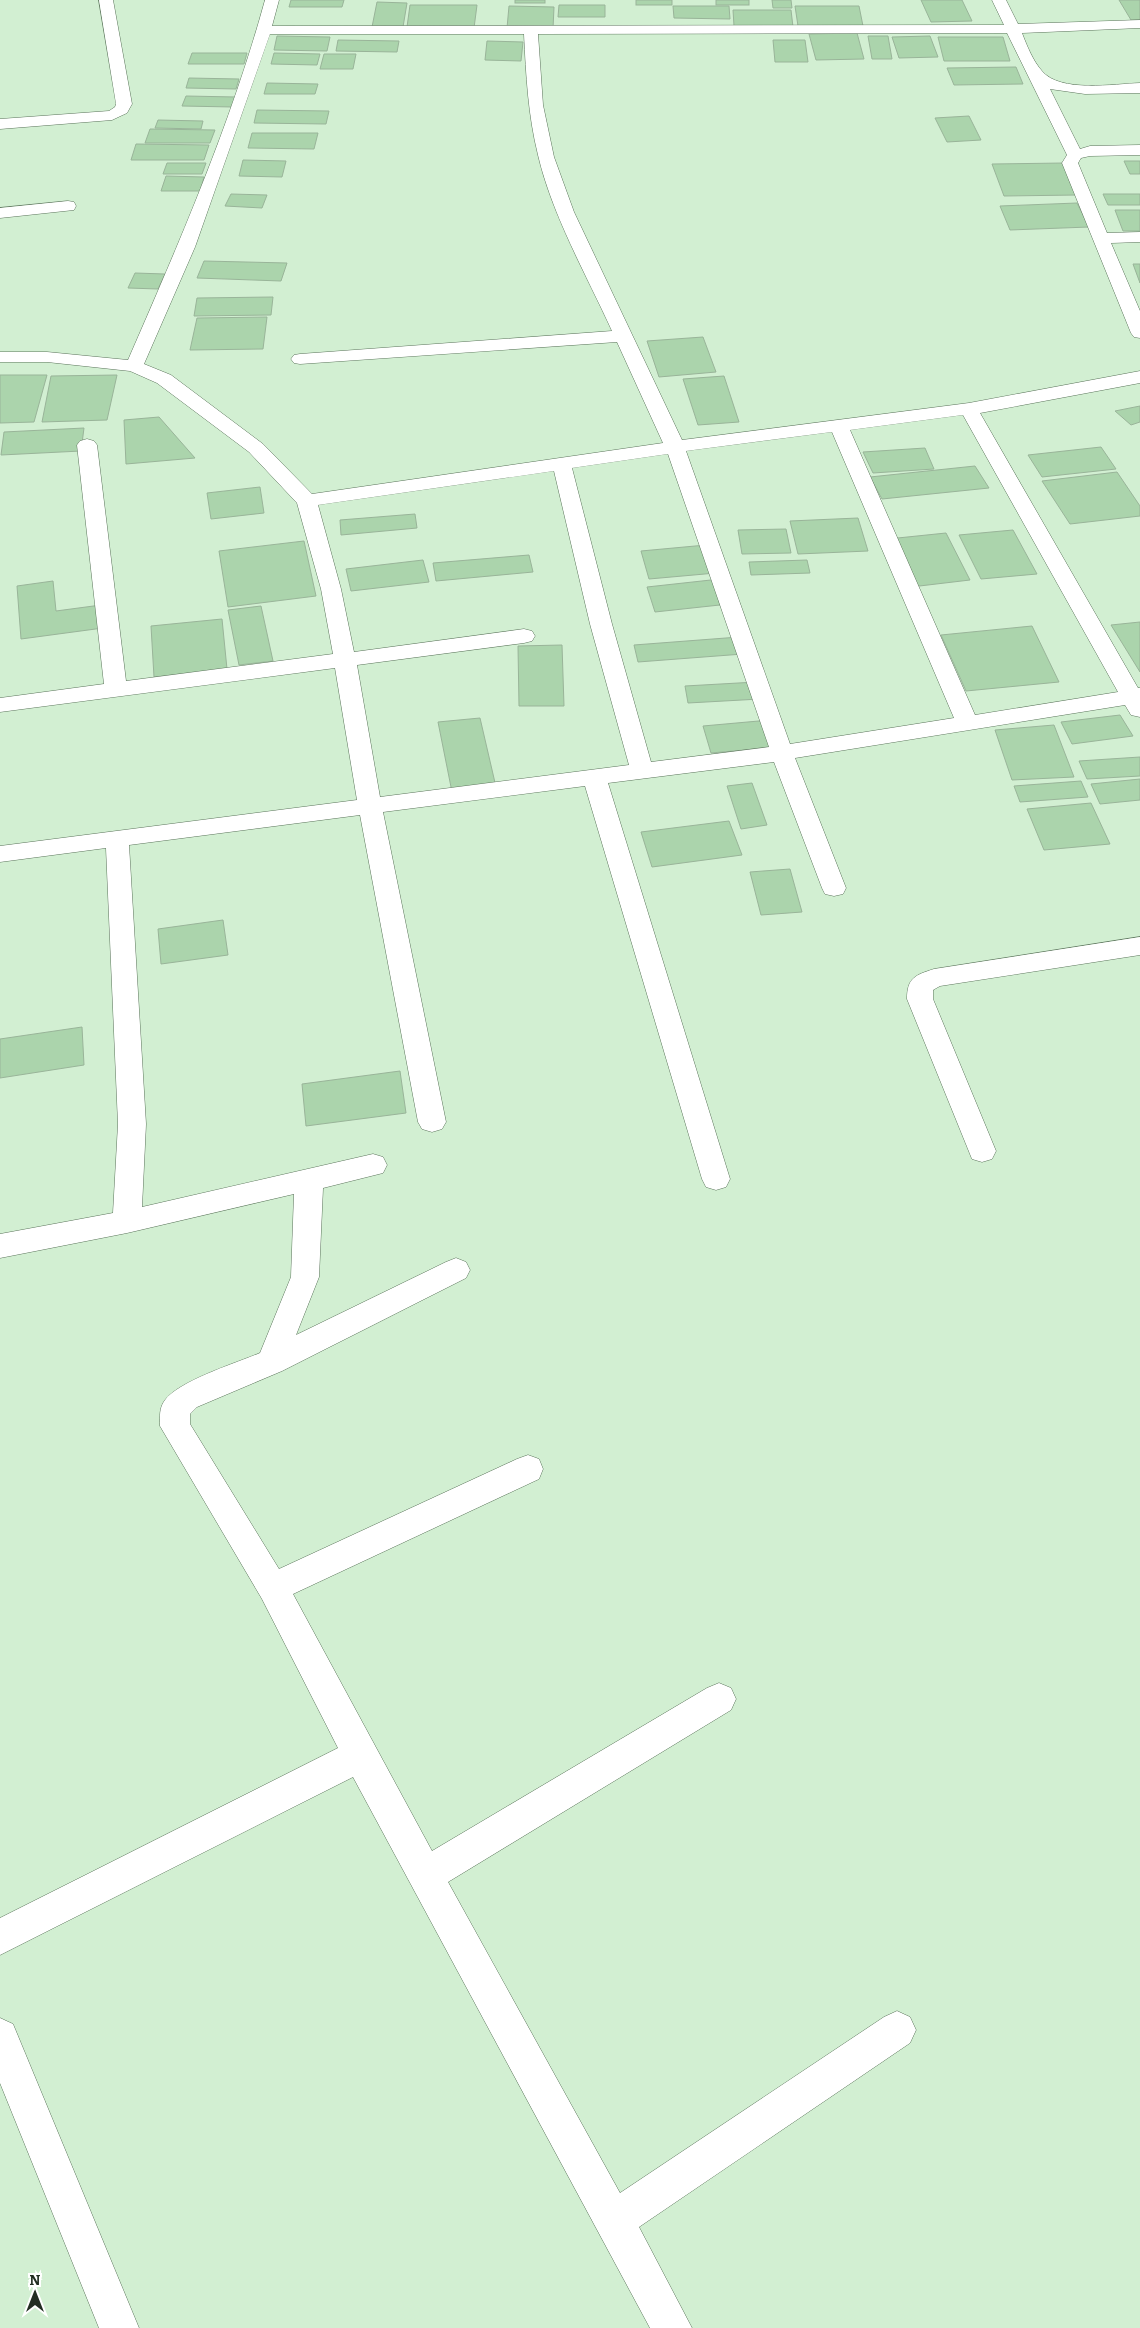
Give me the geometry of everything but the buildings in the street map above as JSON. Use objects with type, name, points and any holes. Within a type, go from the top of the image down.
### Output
[{"type":"street","points":[[0,124],[112,115],[122,110],[124,104],[106,0]]},
{"type":"street","points":[[134,366],[186,247],[264,30],[272,0]]},
{"type":"street","points":[[1000,0],[1075,155]]},
{"type":"street","points":[[264,30],[531,31],[1012,28],[1140,24]]},
{"type":"street","points":[[531,31],[535,105],[546,157],[566,212],[675,447],[782,753],[834,888]]},
{"type":"street","points":[[1037,77],[1051,86],[1077,89],[1140,88]]},
{"type":"street","points":[[1140,150],[1090,152],[1075,155],[1070,163],[1140,333]]},
{"type":"street","points":[[0,213],[68,206]]},
{"type":"street","points":[[1100,238],[1140,236]]},
{"type":"street","points":[[300,359],[624,336]]},
{"type":"street","points":[[0,357],[47,357],[134,366],[164,379],[256,448],[307,502],[331,589],[346,661],[370,805],[432,1122]]},
{"type":"street","points":[[307,502],[675,447],[969,409],[1140,377]]},
{"type":"street","points":[[0,854],[594,776],[642,772],[782,753],[968,723],[1137,701],[969,409]]},
{"type":"street","points":[[839,426],[968,723]]},
{"type":"street","points":[[87,446],[116,691]]},
{"type":"street","points":[[562,465],[601,624],[642,772]]},
{"type":"street","points":[[0,705],[346,661],[524,636]]},
{"type":"street","points":[[594,776],[716,1179]]},
{"type":"street","points":[[117,838],[132,1124],[126,1222]]},
{"type":"street","points":[[982,1151],[920,999],[920,986],[934,978],[1140,946]]},
{"type":"street","points":[[0,1246],[126,1222],[373,1165]]},
{"type":"street","points":[[271,1362],[304,1277],[309,1180]]},
{"type":"street","points":[[456,1270],[271,1362],[186,1398],[175,1410],[175,1426],[273,1588],[360,1755],[672,2328]]},
{"type":"street","points":[[273,1588],[528,1469]]},
{"type":"street","points":[[426,1876],[719,1699]]},
{"type":"street","points":[[0,1937],[360,1755]]},
{"type":"street","points":[[613,2221],[897,2030]]},
{"type":"street","points":[[0,2038],[119,2328]]}]
